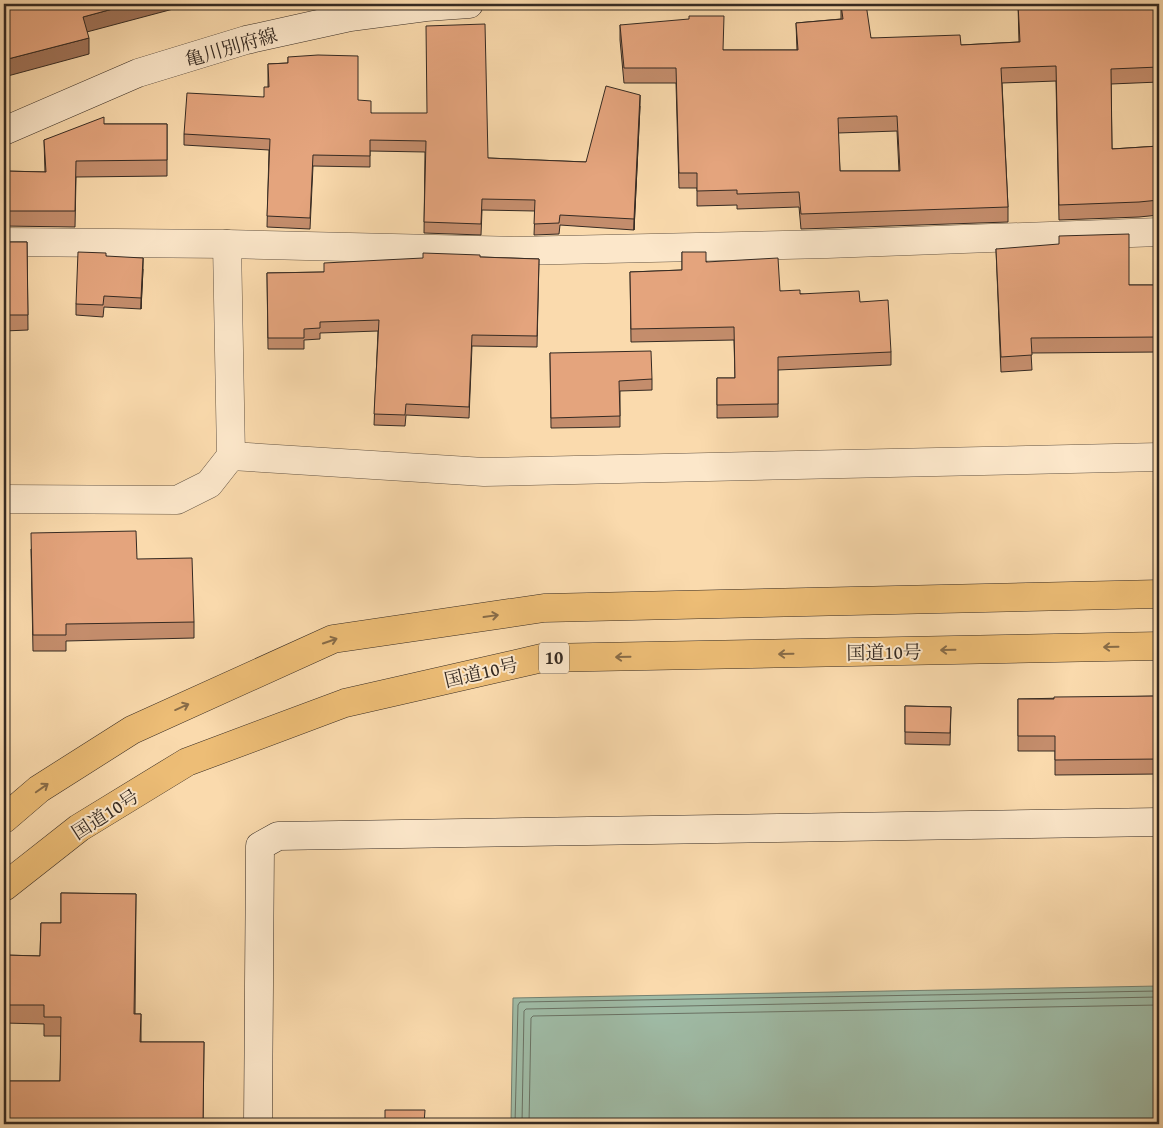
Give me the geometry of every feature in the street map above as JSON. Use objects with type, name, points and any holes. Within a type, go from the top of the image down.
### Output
[{"type":"highway","points":[[4,819],[40,789],[132,730],[333,639],[544,608],[1159,594]]},
{"type":"highway","name":"国道10号","points":[[4,887],[80,828],[187,762],[345,703],[542,658],[1159,646]]},
{"type":"street","name":"亀川別府線","points":[[4,131],[138,73],[246,40],[350,17],[426,7],[469,4]]},
{"type":"street","points":[[4,242],[227,244],[515,251],[827,244],[1159,232]]},
{"type":"street","points":[[4,499],[176,500],[208,484],[231,456],[227,244]]},
{"type":"street","points":[[231,456],[484,472],[1159,457]]},
{"type":"street","points":[[258,1124],[260,846],[278,836],[1159,822]]},
{"type":"water","points":[[1159,986],[1159,1124],[511,1124],[513,998]]},
{"type":"building","points":[[4,4],[131,4],[83,17],[89,38],[4,60]]},
{"type":"building","points":[[866,4],[871,38],[960,35],[961,45],[1020,42],[1018,4],[1157,4],[1159,67],[1111,69],[1112,149],[1159,146],[1159,200],[1059,205],[1056,66],[1001,68],[1008,207],[801,214],[799,192],[737,194],[737,190],[697,191],[697,173],[679,173],[676,68],[624,68],[620,25],[689,19],[689,16],[724,16],[723,50],[798,50],[796,23],[843,19],[841,5]],"holes":[[[897,116],[900,171],[840,171],[838,118]]]},
{"type":"building","points":[[485,24],[488,158],[586,162],[606,86],[640,95],[634,219],[560,215],[559,223],[534,224],[535,200],[482,199],[481,224],[424,222],[426,141],[370,140],[370,156],[313,155],[310,218],[267,216],[270,139],[184,134],[187,93],[264,97],[264,87],[269,87],[268,64],[288,63],[288,57],[318,55],[358,56],[358,100],[371,101],[371,113],[427,113],[426,26]]},
{"type":"building","points":[[104,117],[104,124],[167,124],[167,160],[76,161],[75,211],[4,211],[4,171],[46,172],[44,140]]},
{"type":"building","points":[[1129,234],[1129,285],[1159,285],[1159,337],[1031,338],[1032,355],[1001,357],[996,249],[1059,244],[1059,236]]},
{"type":"building","points":[[4,242],[27,242],[28,315],[4,315]]},
{"type":"building","points":[[78,252],[106,253],[106,256],[143,258],[141,298],[104,296],[103,305],[76,304]]},
{"type":"building","points":[[682,252],[706,252],[706,262],[778,258],[780,291],[800,290],[800,294],[859,291],[860,302],[888,300],[891,352],[778,357],[778,404],[717,405],[717,378],[735,378],[734,327],[631,329],[630,272],[682,270]]},
{"type":"building","points":[[423,253],[539,259],[537,336],[472,335],[469,407],[406,404],[405,415],[374,414],[379,320],[320,322],[320,328],[304,329],[304,338],[268,338],[267,273],[324,272],[324,263],[423,258]]},
{"type":"building","points":[[651,351],[652,379],[619,381],[620,416],[551,418],[550,353]]},
{"type":"building","points":[[136,531],[137,559],[192,558],[194,622],[66,624],[66,635],[33,635],[31,533]]},
{"type":"building","points":[[1159,696],[1159,759],[1055,760],[1055,736],[1018,736],[1018,699]]},
{"type":"building","points":[[905,706],[951,707],[950,733],[905,732]]},
{"type":"building","points":[[61,893],[136,894],[134,1014],[141,1014],[140,1042],[204,1042],[203,1124],[4,1124],[4,1081],[60,1081],[61,1017],[44,1017],[44,1005],[4,1005],[4,955],[40,956],[41,923],[61,923]]},
{"type":"building","points":[[385,1110],[425,1110],[424,1124],[385,1124]]}]
